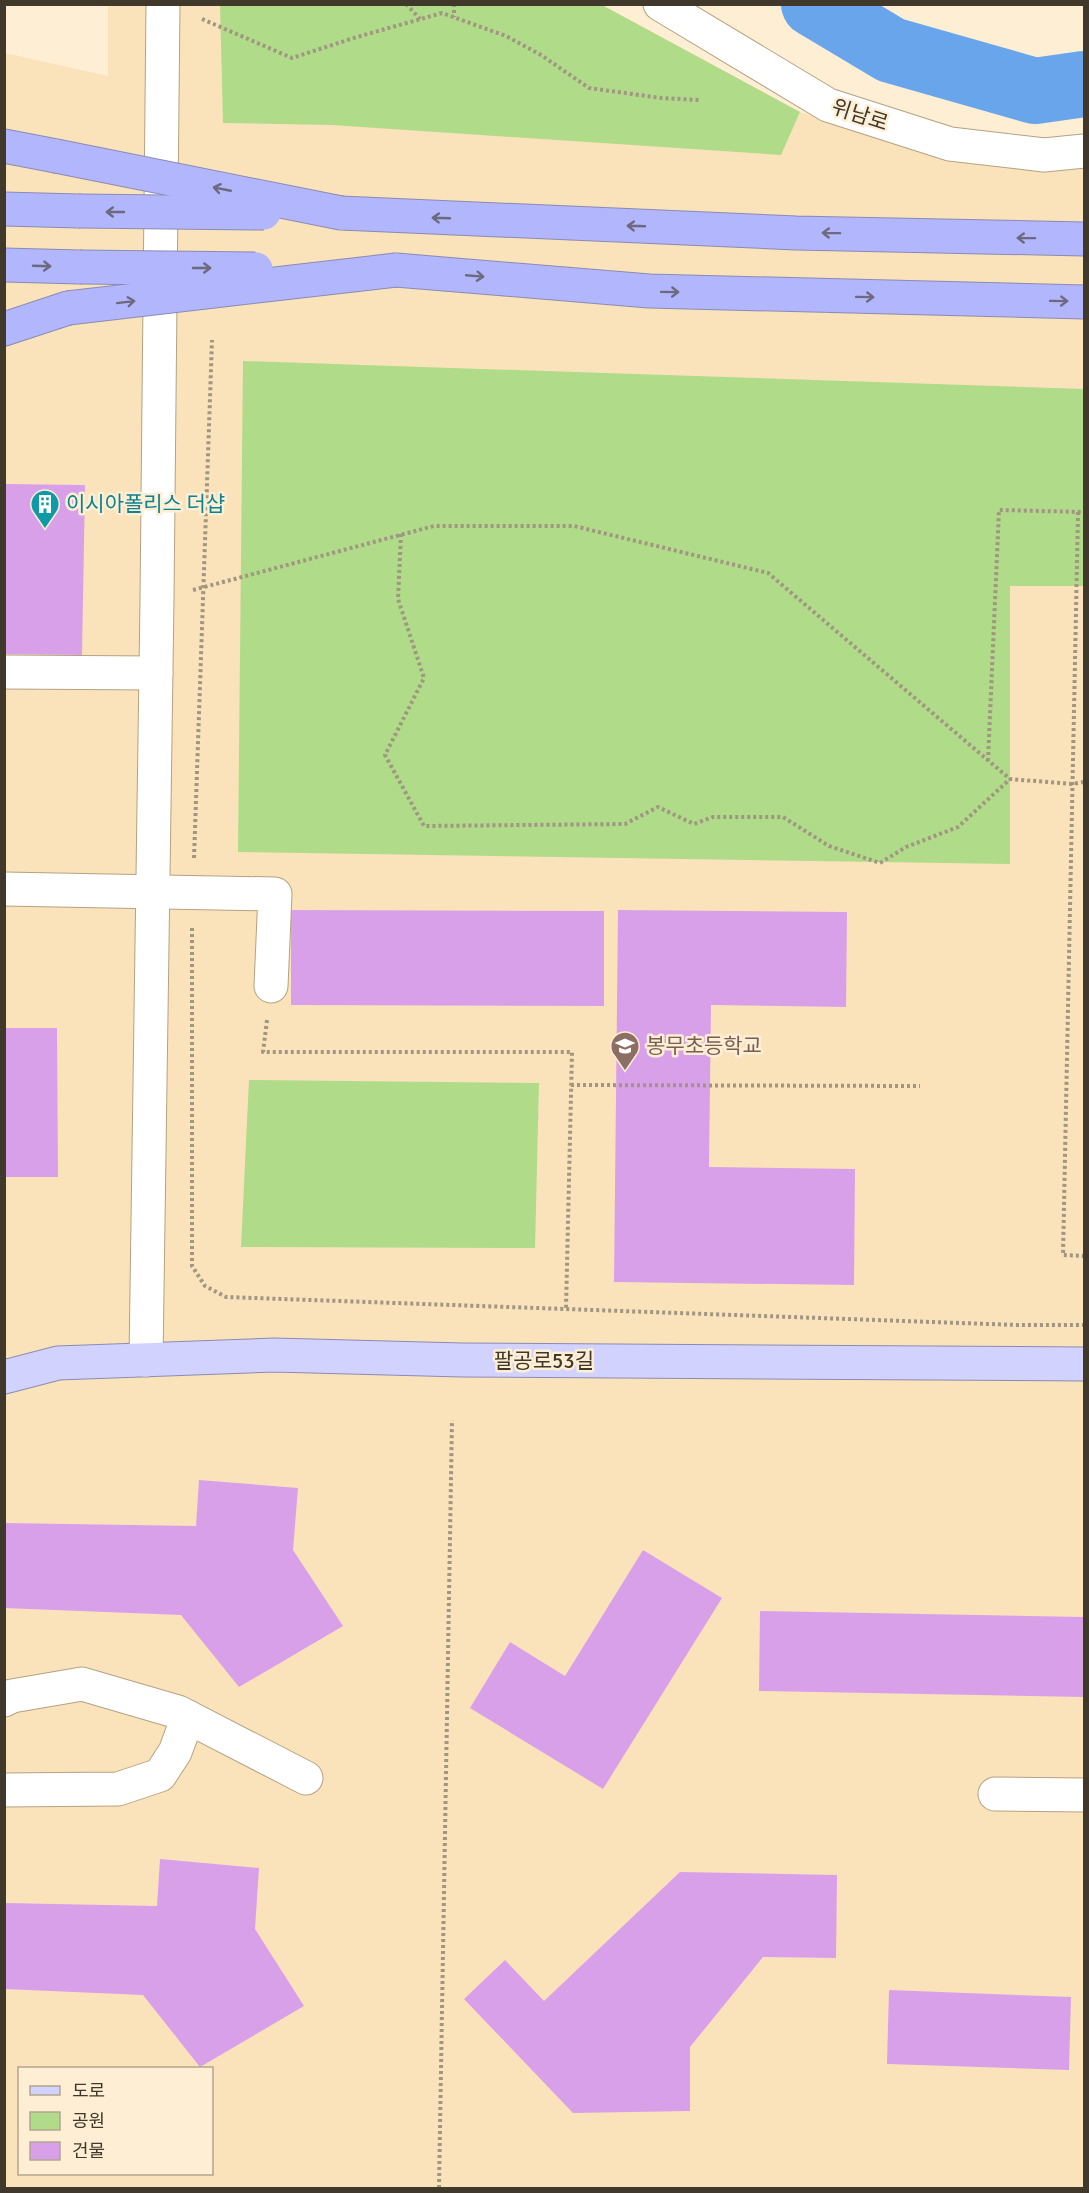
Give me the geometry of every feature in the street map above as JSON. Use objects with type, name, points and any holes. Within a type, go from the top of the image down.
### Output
[{"type":"highway","points":[[4,146],[341,213]]},
{"type":"highway","points":[[4,209],[341,213],[796,233],[1084,239]]},
{"type":"highway","points":[[4,265],[396,270],[649,291],[1084,302]]},
{"type":"highway","points":[[4,329],[68,308],[396,270]]},
{"type":"main road","name":"팔공로53길","points":[[4,1377],[58,1364],[274,1355],[462,1360],[1084,1365]]},
{"type":"street","points":[[146,1360],[163,4]]},
{"type":"street","name":"위남로","points":[[660,4],[828,105],[950,144],[1044,155],[1084,151]]},
{"type":"street","points":[[4,672],[156,674]]},
{"type":"street","points":[[4,889],[275,894],[271,986]]},
{"type":"street","points":[[4,1700],[12,1696],[82,1684],[178,1712],[306,1778]]},
{"type":"street","points":[[4,1790],[118,1789],[160,1775],[175,1752],[188,1717]]},
{"type":"street","points":[[995,1794],[1084,1795]]},
{"type":"path","points":[[406,4],[420,19]]},
{"type":"path","points":[[454,4],[454,17]]},
{"type":"path","points":[[202,19],[292,58],[442,13],[506,36],[541,55],[589,88],[661,98],[699,100]]},
{"type":"path","points":[[194,863],[212,340]]},
{"type":"path","points":[[988,761],[999,510],[1084,512]]},
{"type":"path","points":[[1078,512],[1063,1255],[1084,1256]]},
{"type":"path","points":[[157,600],[434,525],[574,525],[768,573],[1010,779],[1072,784],[1084,782]]},
{"type":"path","points":[[401,534],[399,599],[424,678],[385,755],[424,826],[625,824],[658,807],[694,824],[713,817],[783,817],[829,846],[880,863],[906,848],[958,827],[1010,779]]},
{"type":"path","points":[[192,922],[192,1266],[205,1286],[226,1297],[1017,1325],[1084,1325]]},
{"type":"path","points":[[271,986],[263,1052],[572,1052],[566,1308]]},
{"type":"path","points":[[571,1084],[920,1086]]},
{"type":"path","points":[[439,2188],[452,1420]]},
{"type":"shaded area","points":[[108,5],[602,5],[800,112],[937,148],[1084,163],[1084,2188],[5,2188],[5,53],[108,76]]},
{"type":"green space","points":[[220,5],[602,5],[800,112],[781,155],[332,125],[223,123]]},
{"type":"green space","points":[[243,361],[1084,389],[1084,586],[1010,586],[1010,864],[238,852]]},
{"type":"green space","points":[[249,1080],[539,1083],[535,1248],[241,1247]]},
{"type":"building","name":"이시아폴리스 더샵","points":[[6,484],[85,485],[82,655],[4,654]]},
{"type":"building","points":[[291,910],[604,911],[604,1006],[291,1005]]},
{"type":"building","points":[[618,910],[847,912],[846,1007],[711,1005],[709,1167],[855,1169],[854,1285],[614,1282]]},
{"type":"building","points":[[4,1028],[57,1028],[58,1177],[4,1177]]},
{"type":"building","points":[[199,1480],[298,1488],[293,1550],[343,1626],[239,1687],[181,1615],[4,1608],[4,1523],[196,1526]]},
{"type":"building","points":[[643,1550],[722,1598],[603,1789],[470,1708],[510,1642],[565,1676]]},
{"type":"building","points":[[760,1611],[1084,1617],[1084,1697],[759,1691]]},
{"type":"building","points":[[160,1859],[259,1868],[255,1929],[304,2006],[200,2067],[143,1995],[4,1989],[4,1903],[157,1906]]},
{"type":"building","points":[[680,1872],[837,1875],[836,1958],[763,1957],[690,2047],[690,2111],[573,2113],[464,1999],[505,1960],[544,2001]]},
{"type":"building","points":[[889,1990],[1071,1997],[1069,2070],[887,2064]]},
{"type":"waterway","points":[[814,4],[891,50],[1035,91],[1084,84]]},
{"type":"place","name":"이시아폴리스 더샵","points":[[45,530]]},
{"type":"place","name":"봉무초등학교","points":[[625,1072]]}]
